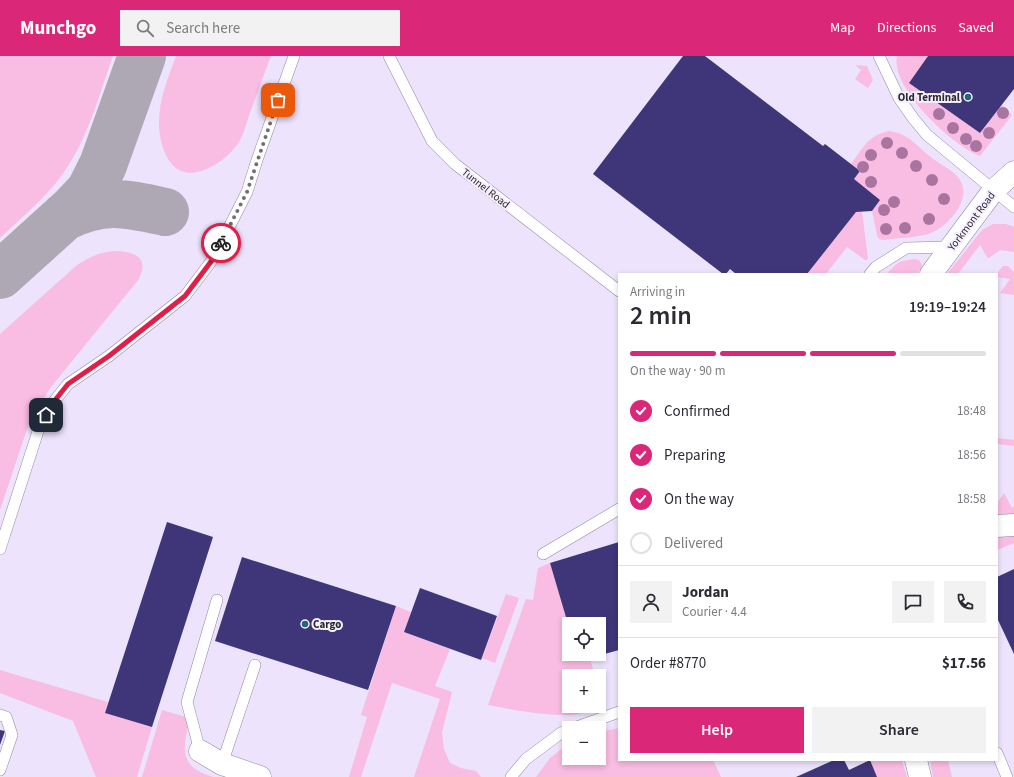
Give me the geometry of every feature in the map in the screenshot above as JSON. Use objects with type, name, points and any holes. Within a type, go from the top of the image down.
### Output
[{"type":"street","name":"Yorkmont Road","points":[[932,273],[993,191],[1014,172]]},
{"type":"street","points":[[998,526],[1014,525]]},
{"type":"street","points":[[200,751],[222,764],[260,777]]},
{"type":"street","points":[[916,761],[920,777]]},
{"type":"lane","points":[[0,549],[40,425],[52,404],[68,384],[109,356],[185,296],[213,259],[247,192],[294,56]]},
{"type":"lane","name":"Tunnel Road","points":[[389,56],[432,141],[455,164],[618,290]]},
{"type":"lane","points":[[879,56],[899,98],[927,135],[1014,207]]},
{"type":"lane","points":[[871,273],[876,267],[906,248],[951,247]]},
{"type":"lane","points":[[543,554],[618,510]]},
{"type":"lane","points":[[200,751],[187,702],[217,600]]},
{"type":"lane","points":[[222,764],[255,665]]},
{"type":"lane","points":[[594,721],[618,712]]},
{"type":"lane","points":[[0,715],[6,717],[12,735],[0,770]]},
{"type":"lane","points":[[511,777],[526,759],[562,733]]},
{"type":"lane","points":[[998,755],[1007,777]]},
{"type":"shaded area","points":[[0,56],[1014,56],[1014,777],[0,777]]},
{"type":"shaded area","points":[[0,56],[113,56],[86,131],[80,145],[64,172],[50,190],[0,238]]},
{"type":"shaded area","points":[[176,56],[271,56],[244,132],[236,147],[216,164],[195,173],[188,173],[175,168],[167,157],[160,136],[159,114],[164,89]]},
{"type":"shaded area","points":[[897,56],[928,56],[909,83],[980,133],[1002,105],[1012,115],[980,156],[955,141],[926,114],[913,99],[903,84],[897,69]]},
{"type":"shaded area","points":[[855,65],[867,66],[873,80],[868,88],[855,79],[861,70]]},
{"type":"shaded area","points":[[889,131],[908,138],[932,158],[954,173],[962,184],[963,193],[957,210],[944,225],[936,231],[906,238],[883,240],[879,239],[877,235],[872,211],[879,200],[854,179],[860,171],[851,164],[863,147],[871,139]]},
{"type":"shaded area","points":[[856,212],[862,212],[868,258],[867,260],[847,247],[827,273],[808,273]]},
{"type":"shaded area","points":[[993,224],[1006,224],[1014,227],[1014,252],[1000,250],[989,258],[980,245],[959,273],[948,273],[982,230]]},
{"type":"shaded area","points":[[117,251],[130,253],[139,258],[141,261],[142,272],[139,279],[51,387],[30,420],[0,510],[0,334],[77,265],[96,255]]},
{"type":"shaded area","points":[[914,259],[919,260],[922,265],[918,273],[887,273],[899,262]]},
{"type":"shaded area","points":[[1003,266],[1008,266],[1014,272],[1014,295],[1000,293],[1010,279],[998,277],[997,273]]},
{"type":"shaded area","points":[[998,438],[1014,440],[1014,446],[998,444]]},
{"type":"shaded area","points":[[1004,493],[1012,508],[1014,506],[1014,514],[998,516],[998,502]]},
{"type":"shaded area","points":[[998,535],[1014,535],[1014,543],[998,550]]},
{"type":"shaded area","points":[[550,563],[566,617],[562,617],[562,661],[591,661],[593,669],[562,669],[562,713],[582,713],[561,715],[545,714],[488,705],[526,599],[533,600],[538,568]]},
{"type":"shaded area","points":[[506,594],[519,598],[495,663],[482,658]]},
{"type":"shaded area","points":[[396,606],[411,612],[404,632],[450,649],[435,686],[452,692],[442,733],[444,749],[450,763],[461,768],[476,771],[481,777],[414,777],[440,699],[392,683],[361,777],[349,777],[367,717],[361,715]]},
{"type":"shaded area","points":[[0,670],[108,702],[105,713],[152,727],[137,777],[96,777],[73,721],[0,693]]},
{"type":"shaded area","points":[[162,710],[186,717],[189,722],[185,741],[186,757],[194,768],[213,777],[142,777]]},
{"type":"shaded area","points":[[618,728],[618,761],[713,761],[721,777],[536,777],[550,758],[562,749],[562,765],[606,765],[606,731]]},
{"type":"shaded area","points":[[870,761],[902,761],[907,777],[877,777]]},
{"type":"shaded area","points":[[930,761],[948,761],[952,777],[933,777]]},
{"type":"building","points":[[683,56],[705,56],[823,146],[825,144],[860,171],[854,179],[880,200],[872,211],[856,212],[808,273],[735,273],[730,269],[727,273],[722,273],[593,174]]},
{"type":"building","name":"Old Terminal","points":[[928,56],[1014,56],[1014,89],[980,133],[909,83]]},
{"type":"building","points":[[167,522],[213,537],[152,727],[105,713]]},
{"type":"building","points":[[618,542],[618,650],[606,654],[606,617],[566,617],[550,563]]},
{"type":"building","name":"Cargo","points":[[242,557],[396,606],[368,690],[215,641]]},
{"type":"building","points":[[1014,569],[1014,654],[998,620],[998,577]]},
{"type":"building","points":[[420,588],[497,616],[481,660],[404,632]]},
{"type":"building","points":[[0,730],[5,731],[0,745]]},
{"type":"building","points":[[832,761],[844,761],[849,770],[870,761],[877,777],[796,777]]},
{"type":"taxiway","points":[[0,275],[73,209],[90,191],[103,165],[142,56]]},
{"type":"taxiway","points":[[64,217],[91,207],[114,204],[138,206],[165,212]]},
{"type":"way so far","points":[[221,243],[247,192],[278,100]]},
{"type":"place","name":"Old Terminal","points":[[968,97]]},
{"type":"place","name":"Cargo","points":[[305,624]]},
{"type":"route","points":[[46,415],[52,404],[68,384],[109,356],[185,296],[213,259],[221,243]]}]
